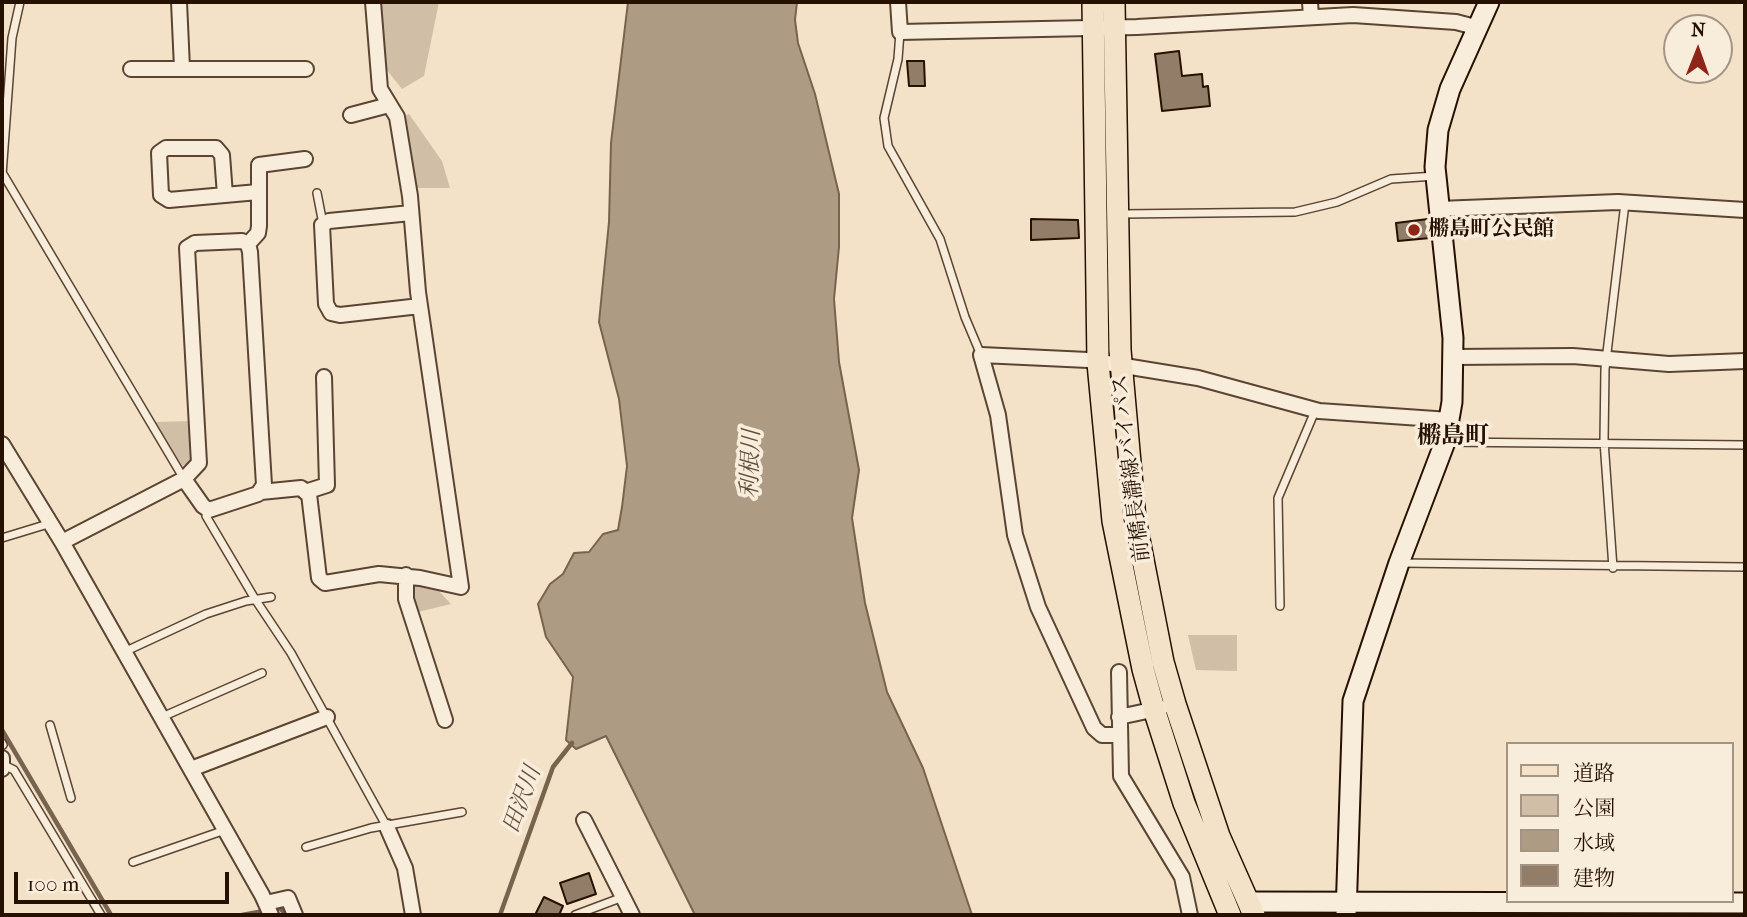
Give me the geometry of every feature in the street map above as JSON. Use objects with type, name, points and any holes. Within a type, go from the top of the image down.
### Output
[{"type":"main road","name":"前橋長瀞線バイパス","points":[[1093,2],[1104,27],[1118,214],[1121,366],[1135,519],[1161,650],[1175,704],[1219,836],[1251,909]]},
{"type":"main road","name":"前橋長瀞線バイパス","points":[[1114,2],[1104,27],[1098,363],[1113,521],[1137,642],[1154,709],[1184,803],[1230,915]]},
{"type":"street","points":[[179,2],[182,68]]},
{"type":"street","points":[[184,478],[207,509],[214,510],[261,492],[300,488],[309,494],[319,579],[325,583],[379,574],[406,576],[461,587],[420,306],[411,213],[397,117],[380,89],[373,2]]},
{"type":"street","points":[[898,2],[900,32],[1104,27],[1367,15],[1456,22],[1479,28]]},
{"type":"street","points":[[1310,2],[1311,17]]},
{"type":"street","points":[[1346,908],[1353,701],[1399,563],[1446,442],[1450,420],[1454,357],[1435,176],[1436,148],[1445,102],[1489,2]]},
{"type":"street","points":[[131,69],[306,69]]},
{"type":"street","points":[[351,115],[390,105]]},
{"type":"street","points":[[225,195],[222,155],[216,148],[166,148],[159,153],[161,195],[169,200],[225,195],[258,192]]},
{"type":"street","points":[[261,492],[264,485],[248,244],[258,233],[258,169],[262,162],[305,159]]},
{"type":"street","points":[[1438,209],[1625,202],[1745,210]]},
{"type":"street","points":[[411,213],[323,224],[321,230],[326,304],[331,313],[340,315],[420,306]]},
{"type":"street","points":[[62,542],[184,478],[199,463],[187,248],[195,243],[242,240],[248,244]]},
{"type":"street","points":[[1120,735],[1102,735],[1094,728],[1038,607],[1015,535],[998,415],[982,355],[1098,363],[1198,378],[1315,411],[1450,420]]},
{"type":"street","points":[[1454,357],[1554,355],[1669,365],[1745,361]]},
{"type":"street","points":[[305,492],[327,485],[324,377]]},
{"type":"street","points":[[2,444],[48,524],[62,542],[268,909],[288,898],[295,915]]},
{"type":"street","points":[[406,576],[406,599],[445,720]]},
{"type":"street","points":[[1119,673],[1123,784],[1182,877],[1190,915]]},
{"type":"street","points":[[1119,717],[1175,704]]},
{"type":"street","points":[[191,769],[327,717]]},
{"type":"street","points":[[584,820],[632,915]]},
{"type":"street","points":[[387,827],[405,868],[413,915]]},
{"type":"street","points":[[1251,909],[1745,903]]},
{"type":"lane","points":[[20,2],[12,38],[2,174],[184,478]]},
{"type":"lane","points":[[900,32],[898,59],[884,118],[887,146],[940,239],[965,317],[982,355]]},
{"type":"lane","points":[[1118,214],[1295,212],[1330,205],[1391,179],[1435,176]]},
{"type":"lane","points":[[317,192],[323,224]]},
{"type":"lane","points":[[1613,568],[1604,445],[1606,359],[1625,202]]},
{"type":"lane","points":[[1280,606],[1278,498],[1315,411]]},
{"type":"lane","points":[[1446,442],[1745,445]]},
{"type":"lane","points":[[207,509],[206,516],[254,599],[291,653],[387,827]]},
{"type":"lane","points":[[2,538],[48,524]]},
{"type":"lane","points":[[1399,563],[1613,568],[1745,567]]},
{"type":"lane","points":[[124,652],[206,614],[254,599],[271,597]]},
{"type":"lane","points":[[162,717],[262,673]]},
{"type":"lane","points":[[50,725],[71,799]]},
{"type":"lane","points":[[2,764],[14,770],[101,915]]},
{"type":"lane","points":[[306,847],[348,833],[462,812]]},
{"type":"lane","points":[[133,862],[225,830]]},
{"type":"lane","points":[[575,915],[623,897]]},
{"type":"green space","points":[[380,2],[439,2],[424,76],[402,89],[386,69]]},
{"type":"green space","points":[[409,114],[442,161],[450,188],[415,188],[404,116]]},
{"type":"green space","points":[[192,421],[193,454],[190,462],[182,466],[155,422]]},
{"type":"green space","points":[[412,585],[439,591],[451,604],[418,612]]},
{"type":"green space","points":[[1188,635],[1237,635],[1237,671],[1196,670]]},
{"type":"water","name":"利根川","points":[[628,2],[797,2],[795,20],[798,43],[815,94],[839,194],[839,247],[834,299],[839,362],[859,470],[852,518],[865,603],[887,692],[923,768],[972,915],[695,915],[606,736],[576,749],[566,740],[573,677],[546,637],[538,604],[550,584],[563,574],[574,553],[589,552],[603,534],[618,530],[622,507],[627,466],[619,399],[599,322],[609,222],[611,143]]},
{"type":"building","points":[[1179,51],[1182,76],[1202,74],[1203,87],[1208,86],[1210,106],[1162,111],[1155,54]]},
{"type":"building","points":[[907,61],[924,61],[925,86],[909,86]]},
{"type":"building","points":[[1031,219],[1078,220],[1079,238],[1031,240]]},
{"type":"building","name":"橳島町公民館","points":[[1428,219],[1430,238],[1398,241],[1396,223]]},
{"type":"building","points":[[589,873],[596,894],[567,904],[560,883]]},
{"type":"building","points":[[544,897],[563,906],[559,915],[535,915]]},
{"type":"waterway","name":"田沢川","points":[[2,730],[111,915]]},
{"type":"waterway","name":"田沢川","points":[[500,915],[553,767],[572,743]]},
{"type":"waterway","name":"田沢川","points":[[242,915],[280,908],[286,915]]},
{"type":"place","name":"橳島町公民館","points":[[1414,230]]},
{"type":"district","name":"橳島町","points":[[1453,437]]}]
